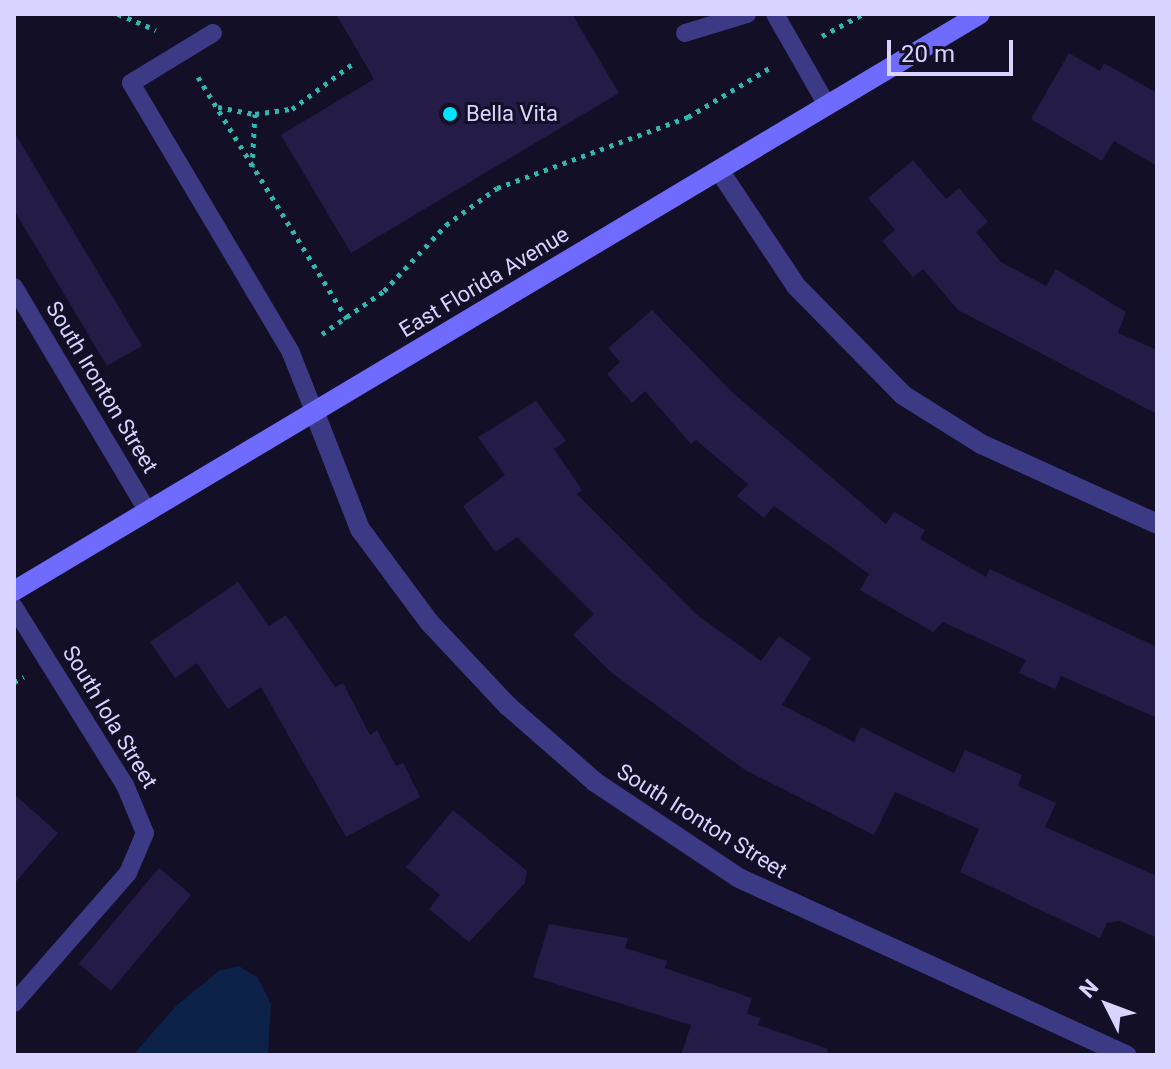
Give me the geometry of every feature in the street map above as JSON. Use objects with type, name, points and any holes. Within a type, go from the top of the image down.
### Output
[{"type":"street","name":"East Florida Avenue","points":[[14,591],[980,14]]},
{"type":"street","points":[[719,170],[796,286],[903,395],[981,444],[1157,524]]},
{"type":"street","name":"South Ironton Street","points":[[314,411],[360,529],[429,622],[508,706],[595,782],[739,878],[1126,1055]]},
{"type":"lane","points":[[685,33],[747,14]]},
{"type":"lane","points":[[775,14],[827,105]]},
{"type":"lane","points":[[213,33],[131,83],[291,353],[314,411]]},
{"type":"lane","name":"South Ironton Street","points":[[14,287],[148,512]]},
{"type":"lane","name":"South Iola Street","points":[[14,607],[125,785],[145,833],[128,873],[14,1003]]},
{"type":"path","points":[[322,334],[347,319],[446,225],[497,188],[688,117],[863,14]]},
{"type":"path","points":[[347,319],[217,107],[255,114],[303,105],[355,62]]},
{"type":"path","points":[[252,168],[255,114]]},
{"type":"water","points":[[239,966],[258,978],[271,1004],[268,1055],[133,1055],[176,1006],[219,971]]},
{"type":"building","name":"Bella Vita","points":[[336,14],[572,14],[619,93],[351,253],[281,135],[374,79]]},
{"type":"building","points":[[1069,53],[1100,71],[1104,63],[1157,93],[1157,166],[1114,141],[1102,161],[1031,119]]},
{"type":"building","points":[[14,132],[142,346],[107,366],[14,210]]},
{"type":"building","points":[[913,160],[946,199],[959,188],[988,222],[976,232],[1001,262],[1046,286],[1056,269],[1126,312],[1118,333],[1157,350],[1157,414],[958,310],[923,269],[913,277],[882,241],[895,230],[868,198]]},
{"type":"building","points":[[652,310],[733,393],[886,524],[894,512],[925,530],[920,539],[986,577],[990,569],[1157,647],[1157,718],[1061,676],[1055,689],[1019,673],[1026,660],[943,622],[933,632],[860,590],[869,574],[774,506],[764,518],[737,496],[748,484],[696,440],[691,444],[645,391],[632,403],[607,374],[620,362],[608,348]]},
{"type":"building","points":[[536,401],[566,441],[554,449],[582,490],[577,494],[696,614],[761,661],[779,636],[811,658],[782,705],[854,742],[861,727],[954,773],[965,750],[1022,775],[1018,786],[1056,803],[1045,827],[1157,876],[1157,938],[1120,921],[1107,923],[1100,938],[960,872],[979,829],[895,792],[874,835],[745,770],[612,673],[573,635],[594,614],[517,537],[495,552],[463,506],[505,475],[478,437]]},
{"type":"building","points":[[238,582],[269,626],[286,615],[335,687],[343,683],[370,735],[377,730],[396,766],[403,763],[420,797],[346,837],[261,687],[228,709],[197,663],[175,678],[150,642]]},
{"type":"building","points":[[14,794],[58,833],[14,884]]},
{"type":"building","points":[[453,810],[527,871],[525,883],[469,942],[429,909],[440,895],[406,867]]},
{"type":"building","points":[[159,868],[191,895],[111,991],[79,964]]},
{"type":"building","points":[[549,924],[628,938],[625,948],[667,961],[665,968],[752,998],[747,1014],[761,1018],[758,1025],[828,1049],[827,1055],[681,1055],[691,1025],[533,977]]},
{"type":"place","name":"Bella Vita","points":[[450,114]]}]
